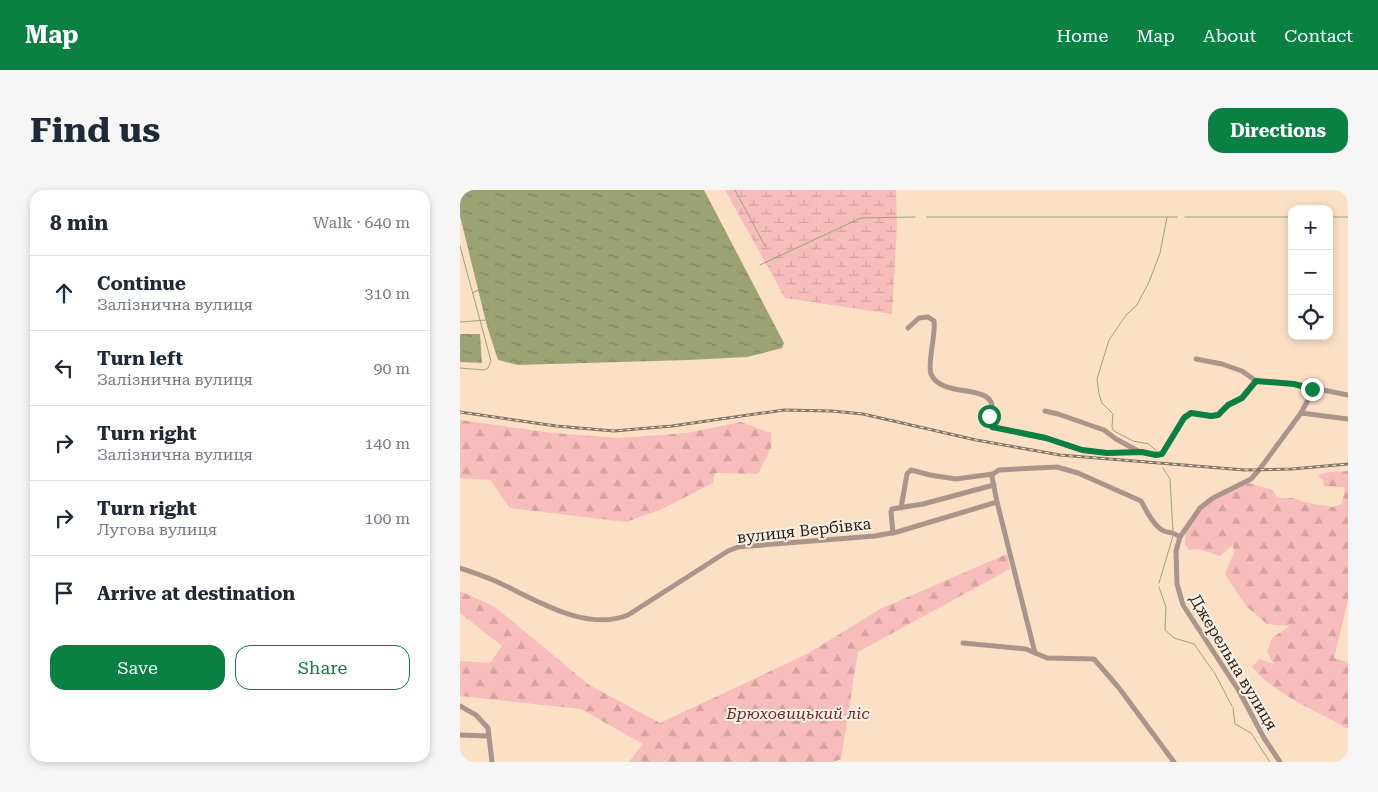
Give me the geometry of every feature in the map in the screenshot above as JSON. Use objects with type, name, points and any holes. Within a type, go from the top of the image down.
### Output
[{"type":"street","points":[[908,328],[919,318],[928,316],[934,321],[935,329],[930,372],[934,380],[948,388],[985,395],[991,403],[992,408],[989,421],[992,427],[1046,438],[1082,450],[1107,453],[1142,452],[1159,454],[1187,415],[1191,413],[1211,416],[1218,415],[1228,405],[1242,398],[1256,381]]},
{"type":"street","points":[[1196,359],[1229,366],[1242,371],[1256,381],[1294,384],[1314,390],[1347,394]]},
{"type":"street","name":"Джерельна вулиця","points":[[1280,762],[1264,738],[1236,685],[1182,605],[1175,569],[1176,551],[1179,536],[1200,508],[1214,498],[1251,479],[1265,463],[1301,413],[1314,390]]},
{"type":"street","points":[[1045,411],[1104,430],[1116,439],[1142,452]]},
{"type":"street","points":[[1301,413],[1348,419]]},
{"type":"street","points":[[901,508],[902,494],[908,471],[911,470],[948,479],[993,474],[999,470],[1048,467],[1067,470],[1111,489],[1138,498],[1158,527],[1163,531],[1179,536]]},
{"type":"street","points":[[993,474],[997,502],[1036,653]]},
{"type":"street","points":[[892,533],[892,509],[952,497],[994,485]]},
{"type":"street","name":"вулиця Вербівка","points":[[460,568],[492,579],[571,615],[603,620],[618,619],[628,615],[728,551],[738,547],[875,536],[892,533],[997,502]]},
{"type":"street","points":[[963,643],[1016,648],[1047,658],[1094,660],[1119,688],[1174,762]]},
{"type":"street","points":[[460,706],[476,715],[488,728],[492,762]]},
{"type":"street","points":[[460,735],[488,736]]},
{"type":"green space","points":[[725,190],[896,190],[897,226],[892,314],[785,298]]},
{"type":"green space","points":[[460,420],[553,433],[619,438],[687,433],[741,422],[771,433],[771,448],[758,474],[715,473],[713,483],[662,509],[626,522],[510,508],[490,480],[460,478]]},
{"type":"green space","points":[[1348,471],[1348,601],[1334,658],[1348,662],[1348,729],[1297,702],[1273,686],[1252,667],[1259,659],[1274,664],[1267,652],[1272,638],[1290,626],[1267,624],[1246,606],[1225,574],[1235,550],[1231,546],[1220,556],[1198,549],[1189,550],[1185,544],[1186,529],[1199,509],[1234,488],[1248,483],[1273,490],[1277,498],[1293,498],[1307,503],[1333,507],[1342,504],[1345,487],[1324,486],[1323,480],[1318,475]]},
{"type":"green space","name":"Брюховицький ліс","points":[[1007,554],[1010,569],[858,652],[841,759],[833,762],[629,762],[643,744],[581,709],[460,696],[460,661],[490,663],[502,646],[460,613],[460,591],[495,607],[589,685],[660,723],[807,654],[880,609]]},
{"type":"water","points":[[460,190],[704,190],[784,343],[782,348],[747,357],[688,360],[518,365],[498,360],[487,326],[460,216]]},
{"type":"water","points":[[460,334],[480,334],[482,363],[460,362]]},
{"type":"waterway","points":[[735,190],[765,246]]},
{"type":"waterway","points":[[760,265],[861,218],[915,217]]},
{"type":"waterway","points":[[927,217],[1177,217]]},
{"type":"waterway","points":[[1158,453],[1149,444],[1133,441],[1114,431],[1112,427],[1113,414],[1102,403],[1097,379],[1109,340],[1126,315],[1137,305],[1149,282],[1160,253],[1167,217]]},
{"type":"waterway","points":[[1185,217],[1288,217]]},
{"type":"waterway","points":[[1333,217],[1348,217]]},
{"type":"waterway","points":[[460,246],[491,361],[488,368],[484,370],[460,368]]},
{"type":"waterway","points":[[473,293],[478,290]]},
{"type":"waterway","points":[[460,322],[487,320]]},
{"type":"waterway","points":[[1163,468],[1170,479],[1173,532]]},
{"type":"waterway","points":[[1159,583],[1173,536]]},
{"type":"waterway","points":[[1159,587],[1166,607],[1165,630],[1174,638],[1194,644],[1213,671]]},
{"type":"waterway","points":[[1214,672],[1232,706]]},
{"type":"waterway","points":[[1233,708],[1235,724],[1251,733],[1270,762]]},
{"type":"railway","points":[[460,412],[556,426],[614,431],[672,426],[784,410],[832,411],[863,414],[976,440],[1060,455],[1245,470],[1292,469],[1348,464]]},
{"type":"route","points":[[989,416],[992,427],[1046,438],[1082,450],[1129,454],[1142,452],[1156,455],[1162,454],[1187,415],[1191,413],[1211,416],[1218,415],[1228,405],[1242,398],[1256,381],[1294,384],[1312,389]]}]
